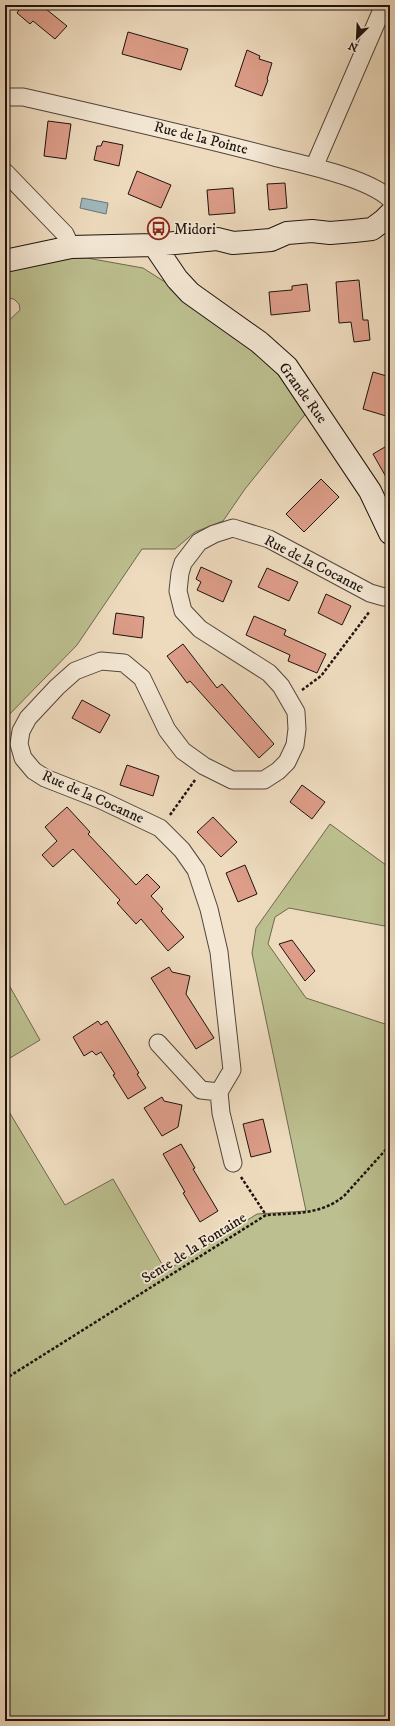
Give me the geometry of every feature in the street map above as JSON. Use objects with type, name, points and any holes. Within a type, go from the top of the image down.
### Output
[{"type":"street","points":[[314,167],[384,5]]},
{"type":"street","name":"Rue de la Pointe","points":[[5,97],[23,97],[186,134],[314,167],[369,185],[383,192],[390,199]]},
{"type":"street","points":[[5,172],[65,234],[71,247]]},
{"type":"street","points":[[5,261],[71,247],[154,245],[217,239],[233,243],[271,240],[287,233],[312,231],[330,233],[372,229],[390,214]]},
{"type":"street","name":"Grande Rue","points":[[154,245],[177,279],[190,293],[259,342],[286,367],[370,491],[390,533]]},
{"type":"street","name":"Rue de la Cocanne","points":[[219,1092],[232,1070],[219,952],[209,909],[196,870],[182,850],[160,828],[101,800],[45,778],[34,771],[23,758],[20,744],[21,731],[28,718],[57,686],[75,671],[101,661],[124,663],[142,678],[167,730],[183,751],[204,766],[232,780],[264,780],[278,771],[287,762],[295,745],[297,729],[296,712],[281,686],[269,673],[200,629],[183,611],[178,591],[180,573],[183,564],[199,542],[214,534],[233,528],[269,539],[370,593],[386,596]]},
{"type":"street","points":[[158,1043],[201,1090],[219,1092],[221,1113],[233,1163]]},
{"type":"path","points":[[290,700],[321,676],[386,596]]},
{"type":"path","points":[[160,828],[204,766]]},
{"type":"path","name":"Sente de la Fontaine","points":[[5,1379],[266,1215],[309,1212],[319,1210],[337,1202],[390,1145]]},
{"type":"path","points":[[233,1163],[266,1215]]},
{"type":"green space","points":[[64,258],[87,258],[143,268],[165,282],[270,364],[307,412],[245,489],[223,521],[195,532],[175,549],[142,549],[77,645],[5,719],[5,324],[20,310],[19,304],[14,299],[5,298],[5,271]]},
{"type":"green space","points":[[330,824],[390,868],[390,927],[289,908],[275,917],[268,944],[306,998],[385,1024],[390,1020],[390,1721],[5,1721],[5,1105],[65,1205],[113,1179],[166,1271],[257,1214],[306,1211],[252,953],[256,928]]},
{"type":"green space","points":[[5,978],[40,1040],[5,1061]]},
{"type":"water","points":[[82,198],[108,203],[106,214],[80,208]]},
{"type":"building","points":[[22,5],[41,5],[67,26],[55,39],[33,21],[30,24],[17,13]]},
{"type":"building","points":[[128,32],[188,49],[181,70],[122,54]]},
{"type":"building","points":[[247,50],[260,56],[259,59],[272,63],[262,96],[235,86]]},
{"type":"building","points":[[48,121],[71,124],[66,159],[44,156]]},
{"type":"building","points":[[103,141],[123,145],[119,166],[94,160],[97,146],[101,146]]},
{"type":"building","points":[[137,171],[171,185],[161,208],[128,194]]},
{"type":"building","points":[[285,183],[287,208],[269,210],[267,184]]},
{"type":"building","points":[[233,188],[235,213],[209,215],[207,190]]},
{"type":"building","points":[[359,280],[363,320],[368,320],[370,340],[354,342],[351,322],[339,323],[336,282]]},
{"type":"building","points":[[307,284],[310,311],[271,315],[269,292],[292,290],[292,286]]},
{"type":"building","points":[[373,372],[390,377],[390,404],[386,416],[363,409]]},
{"type":"building","points":[[390,444],[390,484],[373,454]]},
{"type":"building","points":[[321,479],[339,497],[304,532],[286,514]]},
{"type":"building","points":[[201,567],[232,581],[223,602],[197,590],[201,582],[196,579]]},
{"type":"building","points":[[267,568],[298,582],[289,601],[258,587]]},
{"type":"building","points":[[326,594],[351,606],[342,625],[318,613]]},
{"type":"building","points":[[116,613],[144,617],[142,638],[113,634]]},
{"type":"building","points":[[254,616],[286,630],[284,635],[326,654],[317,673],[288,661],[290,655],[246,635]]},
{"type":"building","points":[[183,644],[217,688],[222,684],[274,744],[259,758],[190,681],[187,683],[167,656]]},
{"type":"building","points":[[82,700],[110,715],[100,733],[72,718]]},
{"type":"building","points":[[127,765],[159,776],[153,796],[120,785]]},
{"type":"building","points":[[302,785],[325,802],[312,819],[290,802]]},
{"type":"building","points":[[67,807],[90,832],[88,834],[136,885],[147,874],[160,887],[151,896],[163,909],[161,911],[184,937],[168,951],[141,919],[136,924],[117,903],[120,900],[73,849],[53,867],[42,855],[57,841],[45,827]]},
{"type":"building","points":[[213,817],[237,842],[221,857],[197,832]]},
{"type":"building","points":[[245,865],[257,894],[238,902],[226,873]]},
{"type":"building","points":[[292,940],[315,971],[305,981],[279,944]]},
{"type":"building","points":[[169,967],[172,972],[190,976],[186,994],[214,1038],[196,1049],[151,978]]},
{"type":"building","points":[[98,1021],[101,1025],[107,1021],[139,1073],[137,1074],[146,1088],[128,1099],[101,1052],[96,1055],[92,1051],[84,1056],[73,1037]]},
{"type":"building","points":[[162,1097],[164,1101],[182,1105],[178,1127],[162,1136],[144,1108]]},
{"type":"building","points":[[263,1119],[271,1152],[251,1157],[243,1124]]},
{"type":"building","points":[[181,1144],[195,1168],[193,1169],[218,1211],[200,1222],[163,1154]]},
{"type":"place","name":"Midori","points":[[159,229]]}]
